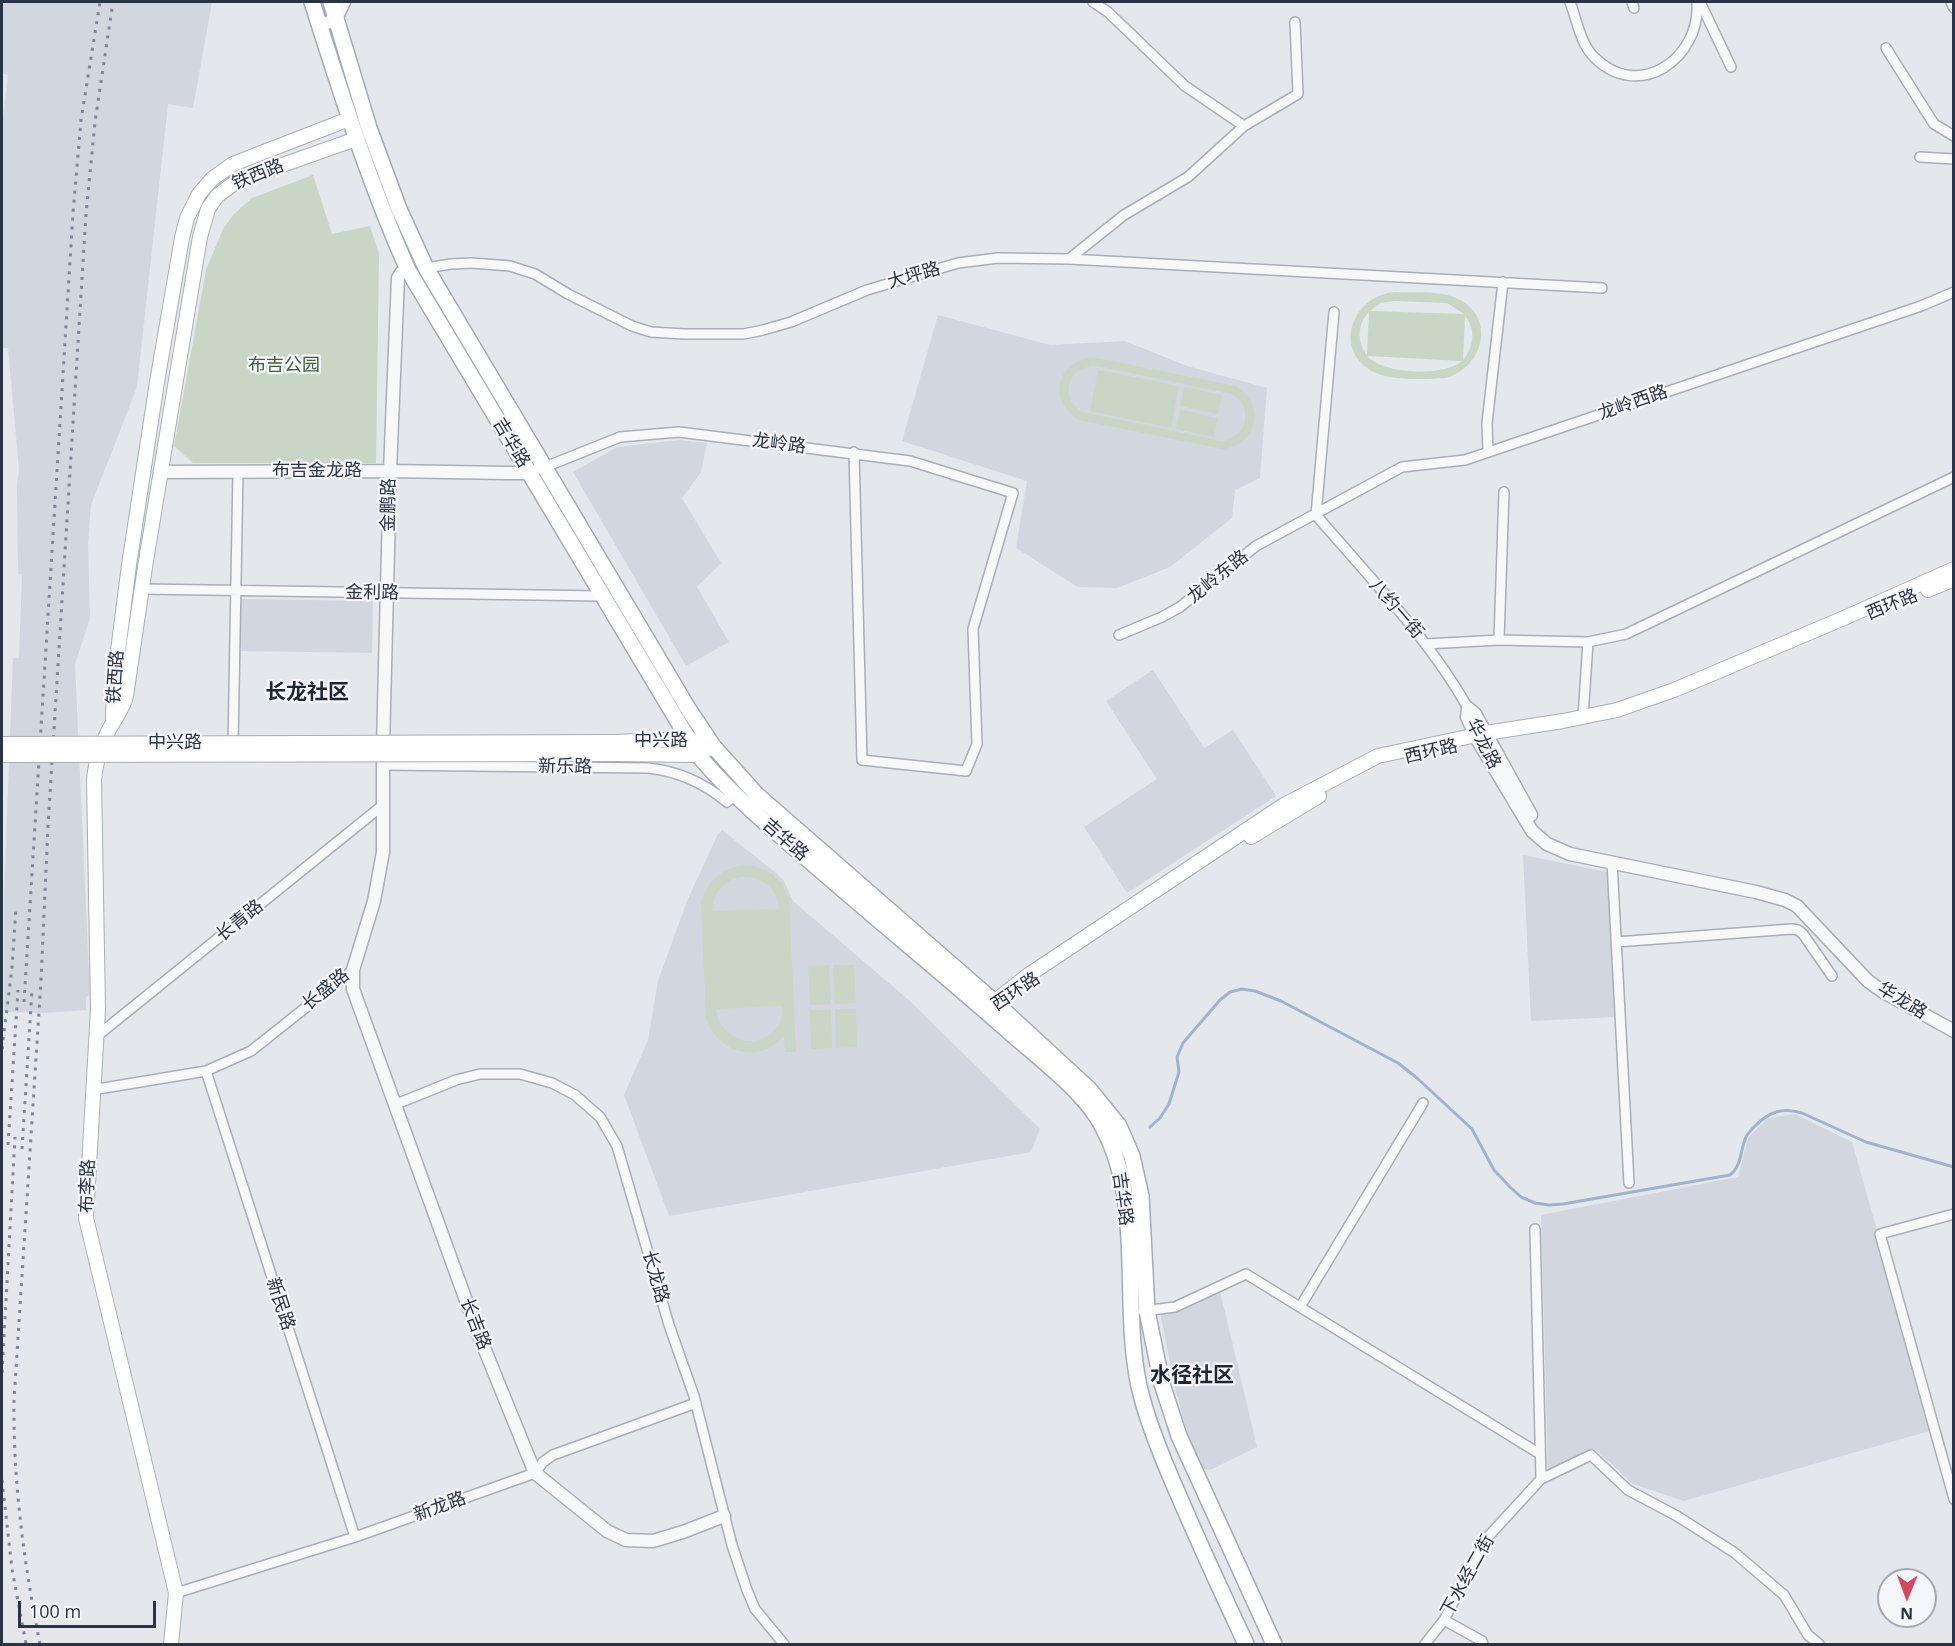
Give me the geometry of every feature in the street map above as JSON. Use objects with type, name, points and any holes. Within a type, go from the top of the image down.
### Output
[{"type":"main road","name":"吉华路","points":[[312,2],[382,213],[408,270],[698,755],[716,776],[774,831],[994,1008]]},
{"type":"main road","name":"吉华路","points":[[331,2],[369,128],[399,209],[426,268],[689,710],[713,746],[758,795],[994,1008],[1089,1089],[1119,1126],[1132,1156],[1141,1196],[1139,1386],[1161,1455],[1246,1644]]},
{"type":"main road","name":"铁西路","points":[[113,721],[114,682],[129,565],[161,359],[182,238],[190,210],[212,178],[233,164],[349,119]]},
{"type":"main road","name":"铁西路","points":[[113,721],[121,712],[126,696],[145,567],[205,217],[212,202],[223,190],[237,181],[356,139]]},
{"type":"main road","points":[[129,565],[145,567]]},
{"type":"main road","name":"西环路","points":[[994,1008],[1189,875],[1356,775],[1381,764],[1482,736],[1617,710],[1674,690],[1949,577]]},
{"type":"main road","name":"西环路","points":[[1482,736],[1547,730],[1619,717],[1675,697],[1949,577]]},
{"type":"main road","name":"布李路","points":[[113,721],[95,767],[93,790],[98,979],[97,1036],[86,1218],[176,1593],[171,1644]]},
{"type":"main road","name":"中兴路","points":[[2,755],[615,748],[688,739],[713,746]]},
{"type":"main road","name":"中兴路","points":[[2,744],[615,748],[698,755],[713,746]]},
{"type":"main road","name":"吉华路","points":[[1140,1312],[1179,1436],[1274,1644]]},
{"type":"street","points":[[320,27],[336,19],[344,2]]},
{"type":"street","points":[[1094,2],[1108,12],[1185,86],[1244,126]]},
{"type":"street","points":[[1570,2],[1584,43],[1594,57],[1615,71],[1632,75],[1658,71],[1679,57],[1693,34],[1699,2]]},
{"type":"street","points":[[1699,2],[1731,67]]},
{"type":"street","points":[[1951,2],[1953,8]]},
{"type":"street","points":[[1069,259],[1124,215],[1188,177],[1244,126],[1298,94],[1295,22]]},
{"type":"street","points":[[1886,48],[1934,124],[1953,136]]},
{"type":"street","points":[[1920,157],[1953,159]]},
{"type":"street","name":"大坪路","points":[[426,268],[472,263],[510,266],[535,274],[632,326],[651,332],[684,334],[744,334],[791,322],[867,290],[958,263],[998,258],[1069,259],[1602,288]]},
{"type":"street","name":"金鹏路","points":[[383,755],[390,471],[398,278],[401,273],[408,270]]},
{"type":"street","points":[[1488,452],[1487,423],[1503,282]]},
{"type":"street","name":"龙岭西路","points":[[1316,515],[1402,467],[1465,460],[1921,306],[1953,292]]},
{"type":"street","points":[[1316,515],[1334,312]]},
{"type":"street","name":"龙岭路","points":[[545,467],[620,437],[679,432],[854,452],[910,461],[1013,493],[973,629],[977,744],[966,771],[862,760],[854,452]]},
{"type":"street","name":"布吉金龙路","points":[[161,472],[528,473],[545,467]]},
{"type":"street","points":[[233,746],[237,471]]},
{"type":"street","points":[[1426,644],[1499,640],[1588,642],[1626,634],[1953,477]]},
{"type":"street","points":[[1499,640],[1504,492]]},
{"type":"street","name":"龙岭东路","points":[[1119,635],[1180,608],[1256,546],[1316,515]]},
{"type":"street","name":"八约一街","points":[[1316,515],[1426,644],[1453,681],[1468,708]]},
{"type":"street","name":"金利路","points":[[142,589],[602,596]]},
{"type":"street","points":[[1583,717],[1588,642]]},
{"type":"street","name":"华龙路","points":[[1468,708],[1467,717],[1482,736],[1534,820],[1549,836],[1571,847],[1758,885],[1790,894],[1811,908],[1871,974],[1903,997],[1953,1023]]},
{"type":"street","name":"华龙路","points":[[1482,736],[1526,822],[1538,837],[1564,852],[1785,900],[1805,913],[1868,981],[1893,998],[1953,1031]]},
{"type":"street","points":[[102,749],[233,746],[383,755]]},
{"type":"street","points":[[102,749],[383,755]]},
{"type":"street","name":"新乐路","points":[[383,755],[648,768],[676,773],[693,780],[713,790],[727,802],[735,795]]},
{"type":"street","name":"长盛路","points":[[93,1090],[206,1071],[251,1050],[353,970],[374,901],[383,852],[383,755]]},
{"type":"street","name":"长青路","points":[[97,1036],[383,805]]},
{"type":"street","points":[[1612,862],[1629,1183]]},
{"type":"street","points":[[1616,942],[1792,928],[1803,934],[1832,976]]},
{"type":"street","name":"长吉路","points":[[353,970],[353,989],[394,1105],[476,1328],[535,1473],[607,1531],[626,1540],[653,1541],[724,1516]]},
{"type":"street","name":"新民路","points":[[206,1071],[355,1537]]},
{"type":"street","name":"长龙路","points":[[394,1105],[456,1080],[480,1074],[520,1074],[552,1083],[575,1095],[600,1117],[616,1146],[669,1325],[696,1403],[732,1545],[751,1600],[755,1609],[784,1644]]},
{"type":"street","points":[[1300,1307],[1423,1103]]},
{"type":"street","points":[[1953,1214],[1880,1234],[1953,1499]]},
{"type":"street","points":[[1535,1228],[1541,1479]]},
{"type":"street","points":[[1140,1312],[1175,1307],[1246,1274],[1540,1454]]},
{"type":"street","name":"新龙路","points":[[176,1593],[355,1537],[535,1473],[543,1462],[553,1455],[696,1403]]},
{"type":"street","name":"下水经二街","points":[[1427,1641],[1444,1620],[1486,1539],[1541,1479],[1591,1455],[1628,1490],[1677,1516],[1735,1553],[1784,1595],[1808,1635],[1819,1644]]},
{"type":"street","points":[[1444,1620],[1482,1641],[1483,1644]]},
{"type":"shaded area","points":[[2,2],[212,2],[193,108],[168,104],[137,387],[91,505],[88,543],[90,618],[75,664],[90,995],[86,997],[86,1010],[45,1013],[4,1012],[4,894],[13,658],[19,658],[22,574],[18,574],[17,486],[19,469],[8,348],[2,348],[2,127],[8,75],[2,73]]},
{"type":"shaded area","points":[[938,315],[1050,345],[1125,341],[1187,366],[1267,388],[1260,478],[1235,490],[1232,518],[1170,567],[1117,588],[1078,587],[1016,548],[1027,481],[902,441]]},
{"type":"shaded area","points":[[679,440],[707,443],[701,472],[682,498],[721,563],[697,587],[729,642],[686,666],[573,472],[617,447]]},
{"type":"shaded area","points":[[240,599],[373,601],[372,653],[239,651]]},
{"type":"shaded area","points":[[1153,670],[1204,748],[1233,730],[1276,796],[1127,893],[1084,827],[1157,779],[1106,701]]},
{"type":"shaded area","points":[[722,830],[776,873],[784,881],[793,901],[911,1002],[1040,1129],[1031,1152],[669,1216],[624,1095],[648,1040],[658,981],[687,901],[717,836]]},
{"type":"shaded area","points":[[1523,855],[1608,872],[1615,1017],[1531,1021]]},
{"type":"shaded area","points":[[1795,1114],[1852,1142],[1933,1430],[1684,1501],[1633,1484],[1592,1449],[1548,1469],[1541,1215],[1738,1177],[1748,1138],[1768,1118]]},
{"type":"shaded area","points":[[1220,1291],[1257,1447],[1210,1470],[1202,1469],[1193,1453],[1176,1392],[1160,1313],[1176,1311]]},
{"type":"green space","name":"布吉公园","points":[[313,175],[332,234],[370,226],[379,254],[376,463],[193,463],[174,446],[206,270],[223,229],[233,215],[252,198]]},
{"type":"green space","points":[[1395,292],[1426,292],[1456,298],[1469,306],[1477,317],[1481,328],[1481,341],[1477,353],[1459,372],[1446,378],[1401,378],[1376,373],[1362,364],[1354,352],[1351,340],[1352,326],[1358,314],[1379,296]],"holes":[[[1395,301],[1447,303],[1464,314],[1370,311],[1381,303]],[[1369,312],[1367,355],[1360,339],[1360,327]],[[1465,316],[1471,327],[1472,338],[1470,349],[1463,360]],[[1368,357],[1462,361],[1442,370],[1429,371],[1400,370],[1376,363]]]},
{"type":"green space","points":[[1092,357],[1236,386],[1252,403],[1254,423],[1244,440],[1235,446],[1223,449],[1079,420],[1063,403],[1060,383],[1070,366]],"holes":[[[1092,365],[1232,394],[1243,406],[1245,421],[1238,434],[1222,441],[1082,412],[1070,399],[1069,388],[1076,372]]]},
{"type":"green space","points":[[1098,370],[1179,386],[1171,428],[1090,411]]},
{"type":"green space","points":[[1184,387],[1222,395],[1218,414],[1180,406]]},
{"type":"green space","points":[[1180,410],[1218,418],[1214,437],[1176,429]]},
{"type":"green space","points":[[749,865],[769,872],[783,886],[789,899],[796,1052],[785,1052],[784,1036],[774,1045],[763,1050],[740,1051],[720,1040],[706,1019],[701,902],[708,887],[718,875],[740,866]],"holes":[[[741,877],[762,881],[772,889],[779,909],[712,911],[714,899],[720,889],[729,881]],[[783,1006],[781,1021],[774,1031],[764,1038],[752,1041],[729,1034],[721,1024],[716,1009]]]},
{"type":"green space","points":[[829,965],[831,1004],[810,1005],[808,966]]},
{"type":"green space","points":[[833,965],[854,965],[856,1003],[835,1004]]},
{"type":"green space","points":[[835,1009],[856,1009],[857,1047],[836,1048]]},
{"type":"green space","points":[[810,1010],[831,1010],[832,1048],[811,1049]]},
{"type":"waterway","points":[[1150,1127],[1160,1118],[1169,1104],[1179,1072],[1177,1057],[1183,1043],[1220,1000],[1230,992],[1242,989],[1255,991],[1281,1001],[1398,1063],[1472,1129],[1494,1170],[1521,1197],[1535,1203],[1563,1204],[1730,1175],[1737,1167],[1749,1133],[1765,1117],[1782,1111],[1802,1113],[1866,1142],[1954,1167]]},
{"type":"railway","points":[[24,1002],[73,213],[81,120],[100,2]]},
{"type":"railway","points":[[40,1644],[21,1523],[15,1462],[14,1400],[86,214],[95,122],[113,2]]},
{"type":"railway","points":[[2,1049],[12,968],[16,907]]},
{"type":"railway","points":[[8,1145],[18,990]]},
{"type":"railway","points":[[22,1149],[32,990]]},
{"type":"railway","points":[[2,1373],[15,1137]]},
{"type":"railway","points":[[2,1480],[12,1569],[26,1644]]},
{"type":"district","name":"长龙社区","points":[[307,693]]},
{"type":"district","name":"水径社区","points":[[1192,1376]]}]
